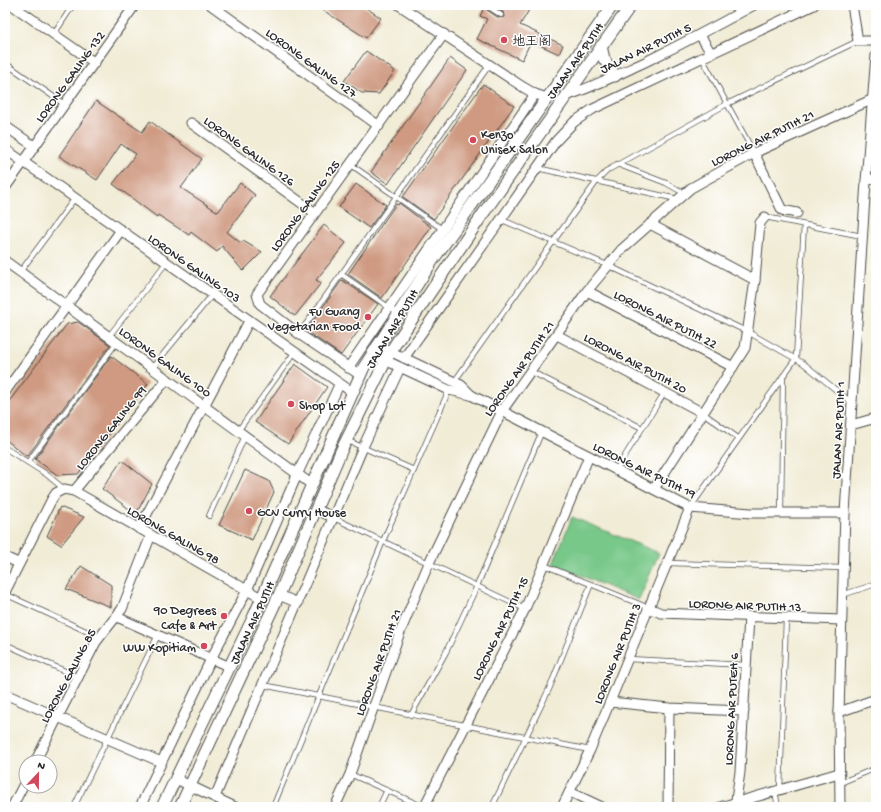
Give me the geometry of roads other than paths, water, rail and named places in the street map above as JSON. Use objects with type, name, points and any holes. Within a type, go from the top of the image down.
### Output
[{"type":"street","points":[[12,5],[96,63]]},
{"type":"street","name":"LORONG GALING 127","points":[[210,5],[379,126]]},
{"type":"street","points":[[399,5],[535,94],[547,98],[566,96]]},
{"type":"street","name":"JALAN AIR PUTIH","points":[[162,807],[230,667],[352,392],[393,310],[613,5]]},
{"type":"street","name":"JALAN AIR PUTIH","points":[[180,807],[279,595],[346,440],[388,356],[485,211],[631,5]]},
{"type":"street","name":"JALAN AIR PUTIH 5","points":[[566,96],[585,90],[700,35],[754,5]]},
{"type":"street","points":[[404,358],[556,141],[574,122],[593,109],[814,5]]},
{"type":"street","points":[[852,5],[858,41],[876,41]]},
{"type":"street","name":"LORONG GALING 132","points":[[5,188],[64,104],[96,63],[130,7]]},
{"type":"street","name":"LORONG GALING 125","points":[[360,375],[299,334],[260,304],[257,294],[314,212],[379,126],[444,34]]},
{"type":"street","points":[[700,35],[710,53]]},
{"type":"street","points":[[601,46],[604,59],[615,76]]},
{"type":"street","name":"JALAN AIR PUTIH 1","points":[[840,807],[839,712],[845,513],[871,100],[876,55]]},
{"type":"street","points":[[348,368],[393,310],[442,228],[535,94]]},
{"type":"street","name":"LORONG AIR PUTIH 21","points":[[336,807],[350,774],[399,635],[428,563],[502,411],[607,265],[681,196],[754,153],[871,100]]},
{"type":"street","name":"LORONG GALING 126","points":[[191,123],[314,212]]},
{"type":"street","points":[[5,126],[34,146]]},
{"type":"street","name":"LORONG GALING 103","points":[[5,149],[339,385],[352,392]]},
{"type":"street","points":[[754,153],[782,210],[797,213]]},
{"type":"street","points":[[866,181],[876,178]]},
{"type":"street","points":[[485,211],[500,219]]},
{"type":"street","points":[[654,489],[745,348],[755,280],[760,223],[765,217]]},
{"type":"street","points":[[650,224],[755,280]]},
{"type":"street","points":[[7,386],[121,230]]},
{"type":"street","name":"LORONG GALING 100","points":[[6,264],[20,272],[110,336],[166,379],[204,405],[311,484]]},
{"type":"street","name":"LORONG AIR PUTIH 22","points":[[588,291],[733,367]]},
{"type":"street","points":[[139,529],[249,321]]},
{"type":"street","name":"LORONG AIR PUTIH 20","points":[[557,335],[703,413]]},
{"type":"street","name":"LORONG AIR PUTIH 19","points":[[374,350],[388,356],[404,358],[451,386],[458,393],[471,395],[690,508],[781,514],[845,513]]},
{"type":"street","name":"LORONG AIR PUTIH 19","points":[[388,356],[400,368],[451,386]]},
{"type":"street","points":[[215,797],[363,447],[400,368]]},
{"type":"street","name":"LORONG GALING 99","points":[[74,491],[166,379]]},
{"type":"street","points":[[140,807],[211,659],[247,590],[297,475],[339,385]]},
{"type":"street","points":[[850,425],[876,418]]},
{"type":"street","name":"LORONG AIR PUTIH 15","points":[[424,807],[525,609],[589,456]]},
{"type":"street","points":[[5,593],[18,563],[52,499],[56,493],[64,489]]},
{"type":"street","name":"LORONG GALING 98","points":[[64,489],[74,491],[261,598]]},
{"type":"street","name":"LORONG AIR PUTIH 3","points":[[562,807],[590,750],[690,508]]},
{"type":"street","points":[[316,510],[334,518]]},
{"type":"street","name":"LORONG GALING 85","points":[[40,754],[80,678],[99,637],[117,617],[127,598],[151,535]]},
{"type":"street","points":[[264,551],[278,557]]},
{"type":"street","points":[[5,557],[18,563]]},
{"type":"street","points":[[279,595],[298,603]]},
{"type":"street","name":"LORONG AIR PUTIH 13","points":[[649,608],[661,613],[841,620]]},
{"type":"street","points":[[117,617],[230,667]]},
{"type":"street","name":"LORONG AIR PUTEH 6","points":[[735,805],[740,772],[749,617]]},
{"type":"street","points":[[5,694],[161,762]]},
{"type":"street","points":[[839,712],[876,699]]},
{"type":"street","points":[[610,702],[669,708],[744,711]]},
{"type":"street","points":[[668,807],[669,708]]},
{"type":"street","points":[[720,807],[735,805],[778,790],[839,773]]},
{"type":"street","points":[[176,779],[235,807]]},
{"type":"street","points":[[570,792],[602,807]]},
{"type":"street","points":[[12,807],[19,794]]},
{"type":"lane","points":[[54,34],[73,5]]},
{"type":"lane","points":[[486,5],[501,15]]},
{"type":"lane","points":[[273,807],[382,541],[451,386],[597,181],[608,170],[617,164],[726,104],[858,41]]},
{"type":"lane","points":[[702,58],[754,153]]},
{"type":"lane","points":[[5,63],[64,104]]},
{"type":"lane","points":[[299,334],[395,196],[490,64]]},
{"type":"lane","points":[[350,164],[442,228]]},
{"type":"lane","points":[[617,164],[666,183],[681,196]]},
{"type":"lane","points":[[537,168],[597,181],[681,196]]},
{"type":"lane","points":[[20,272],[75,198]]},
{"type":"lane","points":[[765,217],[862,236]]},
{"type":"lane","points":[[500,219],[607,265],[748,332],[796,358],[852,403]]},
{"type":"lane","points":[[690,508],[796,358],[804,225]]},
{"type":"lane","points":[[110,336],[166,263]]},
{"type":"lane","points":[[341,274],[393,310]]},
{"type":"lane","points":[[152,368],[212,295]]},
{"type":"lane","points":[[28,462],[117,342]]},
{"type":"lane","points":[[209,516],[242,433],[294,353]]},
{"type":"lane","points":[[530,371],[642,428]]},
{"type":"lane","points":[[781,514],[783,376]]},
{"type":"lane","points":[[616,470],[665,392]]},
{"type":"lane","points":[[703,413],[738,438]]},
{"type":"lane","points":[[411,715],[446,652],[477,586],[542,431]]},
{"type":"lane","points":[[346,440],[414,470]]},
{"type":"lane","points":[[5,448],[46,474],[64,489]]},
{"type":"lane","points":[[334,518],[525,609]]},
{"type":"lane","points":[[668,563],[843,568]]},
{"type":"lane","points":[[544,564],[649,608]]},
{"type":"lane","points":[[492,807],[524,737],[550,687],[591,584]]},
{"type":"lane","points":[[842,595],[876,584]]},
{"type":"lane","points":[[5,593],[99,637]]},
{"type":"lane","points":[[778,807],[786,618]]},
{"type":"lane","points":[[74,807],[158,635]]},
{"type":"lane","points":[[5,644],[80,678]]},
{"type":"lane","points":[[628,659],[746,665]]},
{"type":"lane","points":[[263,685],[590,750]]},
{"type":"lane","points":[[840,783],[876,768]]},
{"type":"lane","points":[[350,774],[424,807]]},
{"type":"lane","points":[[379,807],[387,790]]},
{"type":"place","name":"地王阁","points":[[504,40]]},
{"type":"place","name":"Kenzo Unisex Salon","points":[[473,140]]},
{"type":"place","name":"Fu Guang Vegetarian Food","points":[[368,317]]},
{"type":"place","name":"Shop Lot","points":[[291,404]]},
{"type":"place","name":"GCV Curry House","points":[[249,511]]},
{"type":"place","name":"90 Degrees Cafe & Art","points":[[224,616]]},
{"type":"place","name":"WW Kopitiam","points":[[204,646]]}]
